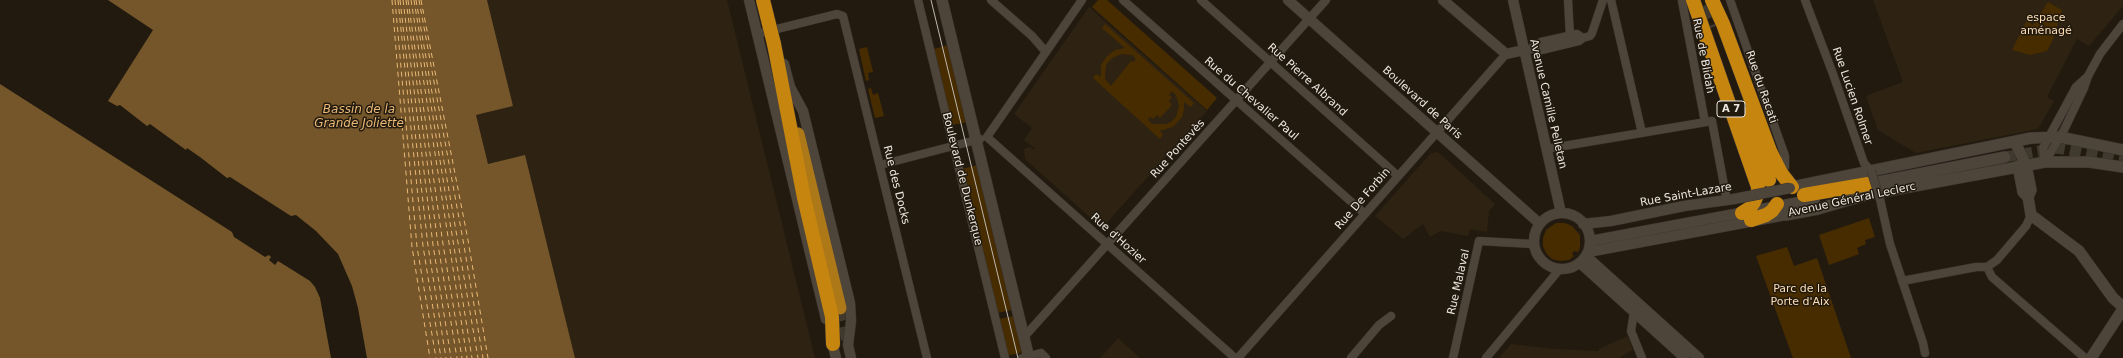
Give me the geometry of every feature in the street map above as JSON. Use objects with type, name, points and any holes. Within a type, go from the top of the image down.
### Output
[{"type":"highway","points":[[763,0],[799,153],[832,317],[834,351]]},
{"type":"highway","name":"A 7","points":[[1687,0],[1715,27],[1763,184],[1746,217]]},
{"type":"highway","points":[[1709,1],[1715,27],[1767,153]]},
{"type":"highway","points":[[1715,27],[1781,174],[1795,190],[1869,177]]},
{"type":"highway","points":[[799,153],[840,308]]},
{"type":"highway","points":[[1746,217],[1773,208]]},
{"type":"main road","name":"Boulevard de Dunkerque","points":[[942,0],[981,139],[1024,337],[1027,358]]},
{"type":"main road","name":"Avenue Général Leclerc","points":[[1869,177],[2015,142],[2052,139],[2123,150]]},
{"type":"main road","points":[[2015,142],[2031,190],[2028,197],[2031,214],[2079,251],[2113,298],[2123,308],[2091,358]]},
{"type":"main road","points":[[1869,177],[2005,157]]},
{"type":"main road","name":"Avenue Général Leclerc","points":[[1773,208],[1818,209],[1866,195],[2045,162],[2089,162],[2123,167]]},
{"type":"street","points":[[749,0],[783,148],[834,351]]},
{"type":"street","points":[[769,0],[790,87],[803,112],[850,304],[852,321],[848,345],[851,358]]},
{"type":"street","name":"Boulevard de Dunkerque","points":[[918,0],[1005,358]]},
{"type":"street","points":[[991,0],[1032,36],[1046,52]]},
{"type":"street","points":[[880,165],[981,139],[1046,52],[1082,0]]},
{"type":"street","name":"Rue du Chevalier Paul","points":[[1123,0],[1365,214]]},
{"type":"street","name":"Rue Pierre Albrand","points":[[1200,0],[1398,176]]},
{"type":"street","name":"Boulevard de Paris","points":[[1288,0],[1539,223]]},
{"type":"street","name":"Rue Pontevès","points":[[1024,337],[1326,0]]},
{"type":"street","points":[[1443,0],[1506,54],[1527,49],[1541,42],[1578,34],[1586,37]]},
{"type":"street","name":"Avenue Camille Pelletan","points":[[1513,0],[1527,49],[1546,149],[1561,213]]},
{"type":"street","points":[[1568,0],[1570,36]]},
{"type":"street","points":[[1527,49],[1542,50],[1579,41],[1586,37],[1592,33],[1603,0]]},
{"type":"street","points":[[1611,0],[1642,133]]},
{"type":"street","name":"Rue de Blidah","points":[[1687,0],[1705,122],[1712,121],[1730,200]]},
{"type":"street","name":"Rue du Racati","points":[[1730,0],[1785,156],[1785,167],[1781,174]]},
{"type":"street","name":"Rue Lucien Rolmer","points":[[1805,0],[1869,177],[1880,198],[1890,244],[1925,353]]},
{"type":"street","name":"Rue des Docks","points":[[776,29],[837,14],[843,16],[927,358]]},
{"type":"street","points":[[2045,162],[2044,148],[2052,139],[2084,88],[2088,76],[2105,46],[2123,24]]},
{"type":"street","points":[[757,34],[776,29]]},
{"type":"street","name":"Rue De Forbin","points":[[1236,358],[1506,54]]},
{"type":"street","points":[[1546,149],[1705,122]]},
{"type":"street","name":"Rue d'Hozier","points":[[981,139],[1107,244],[1236,358]]},
{"type":"street","points":[[2045,162],[2052,139]]},
{"type":"street","name":"Avenue Général Leclerc","points":[[1773,208],[1849,192],[1869,177]]},
{"type":"street","name":"Rue Saint-Lazare","points":[[1583,224],[1610,221],[1684,206],[1795,190]]},
{"type":"street","points":[[1561,213],[1573,215],[1583,224],[1589,233],[1590,241],[1584,257],[1573,267],[1559,270],[1549,267],[1541,261],[1536,253],[1533,237],[1539,223],[1549,216],[1561,213]]},
{"type":"street","points":[[1902,281],[1976,267],[1987,268],[1997,260],[2026,226],[2031,214]]},
{"type":"street","points":[[1590,241],[1746,217]]},
{"type":"street","points":[[1584,257],[1746,217]]},
{"type":"street","name":"Rue Malaval","points":[[1453,358],[1479,241],[1534,244]]},
{"type":"street","points":[[1584,257],[1634,312],[1685,358]]},
{"type":"street","points":[[1584,257],[1699,358]]},
{"type":"street","points":[[1987,268],[1992,277],[2085,358]]},
{"type":"street","points":[[1486,358],[1559,270]]},
{"type":"street","points":[[1634,312],[1630,331],[1642,358]]},
{"type":"street","points":[[1351,358],[1379,325],[1391,316]]},
{"type":"street","points":[[1027,358],[1041,353],[1046,358]]},
{"type":"shaded area","points":[[487,0],[727,0],[815,358],[575,358],[525,156],[488,164],[476,115],[513,106]]},
{"type":"shaded area","points":[[1873,0],[2123,0],[2123,6],[2089,46],[2077,39],[2047,97],[2054,101],[2038,129],[1916,153],[1878,130],[1866,96],[1903,82]]},
{"type":"shaded area","points":[[1089,7],[1207,111],[1102,228],[1025,159],[1024,149],[1029,147],[1033,149],[1035,148],[1024,140],[1032,128],[1014,114]]},
{"type":"shaded area","points":[[1438,152],[1495,204],[1489,211],[1487,232],[1470,229],[1468,236],[1441,231],[1430,237],[1423,224],[1403,239],[1375,216],[1431,153]]},
{"type":"shaded area","points":[[1628,336],[1633,350],[1619,358],[1499,358],[1511,344],[1554,349],[1599,351],[1599,349]]},
{"type":"shaded area","points":[[1118,338],[1140,358],[1100,358]]},
{"type":"green space","points":[[1098,0],[1107,0],[1217,98],[1207,110],[1092,7]]},
{"type":"green space","name":"espace aménagé","points":[[2048,2],[2062,10],[2053,39],[2047,51],[2030,55],[2012,50],[2026,22],[2027,21],[2033,25]]},
{"type":"green space","points":[[1105,24],[1194,103],[1191,107],[1184,102],[1182,117],[1174,126],[1160,130],[1163,135],[1160,139],[1093,78],[1096,74],[1101,77],[1101,65],[1107,56],[1115,50],[1125,48],[1102,28]],"holes":[[[1122,54],[1132,55],[1136,59],[1133,62],[1131,61],[1111,86],[1105,79],[1106,65],[1112,58]],[[1172,91],[1176,95],[1179,106],[1176,117],[1171,122],[1166,124],[1152,124],[1148,120],[1150,117],[1153,119],[1157,115],[1160,118],[1172,105],[1169,101],[1172,97],[1169,95]]]},
{"type":"green space","points":[[948,45],[967,122],[952,125],[934,49]]},
{"type":"green space","points":[[867,47],[873,72],[868,73],[869,80],[866,81],[859,49]]},
{"type":"green space","points":[[871,88],[873,95],[878,93],[884,116],[875,118],[868,89]]},
{"type":"green space","points":[[977,165],[1012,310],[997,313],[962,169]]},
{"type":"green space","points":[[1869,218],[1875,237],[1865,240],[1866,244],[1857,248],[1859,254],[1829,265],[1819,235]]},
{"type":"green space","points":[[1556,223],[1565,223],[1572,226],[1580,235],[1580,248],[1578,252],[1574,251],[1572,254],[1574,256],[1569,260],[1560,261],[1552,259],[1546,253],[1543,246],[1543,238],[1546,230]]},
{"type":"green space","name":"Parc de la Porte d'Aix","points":[[1787,247],[1794,266],[1817,258],[1851,358],[1793,358],[1756,256]]},
{"type":"green space","points":[[1014,316],[1023,352],[1007,356],[999,319]]},
{"type":"water","name":"Bassin de la Grande Joliette","points":[[108,0],[487,0],[513,106],[476,115],[488,164],[525,155],[575,358],[367,358],[358,308],[352,286],[338,254],[316,231],[296,215],[291,216],[230,177],[227,178],[187,148],[186,150],[150,124],[147,126],[120,105],[117,106],[108,101],[153,30]]},
{"type":"water","points":[[0,84],[232,232],[234,237],[265,257],[269,255],[271,257],[269,260],[275,265],[278,261],[310,281],[315,287],[320,298],[331,358],[0,358]]},
{"type":"ferry route","points":[[392,0],[412,247],[430,358]]},
{"type":"ferry route","points":[[395,0],[417,247],[436,358]]},
{"type":"ferry route","points":[[398,0],[423,246],[441,358]]},
{"type":"ferry route","points":[[400,0],[428,246],[446,358]]},
{"type":"ferry route","points":[[403,0],[433,245],[451,358]]},
{"type":"ferry route","points":[[406,0],[438,245],[457,358]]},
{"type":"ferry route","points":[[408,0],[443,244],[462,358]]},
{"type":"ferry route","points":[[411,0],[467,358]]},
{"type":"ferry route","points":[[414,0],[472,358]]},
{"type":"ferry route","points":[[416,0],[478,358]]},
{"type":"ferry route","points":[[419,0],[483,358]]},
{"type":"ferry route","points":[[421,0],[468,240],[488,358]]},
{"type":"tunnel","points":[[1708,4],[1716,26]]},
{"type":"tunnel","points":[[2005,157],[2058,148],[2123,161]]},
{"type":"tunnel","points":[[840,308],[849,345]]},
{"type":"tram line","points":[[931,0],[1018,358]]}]
